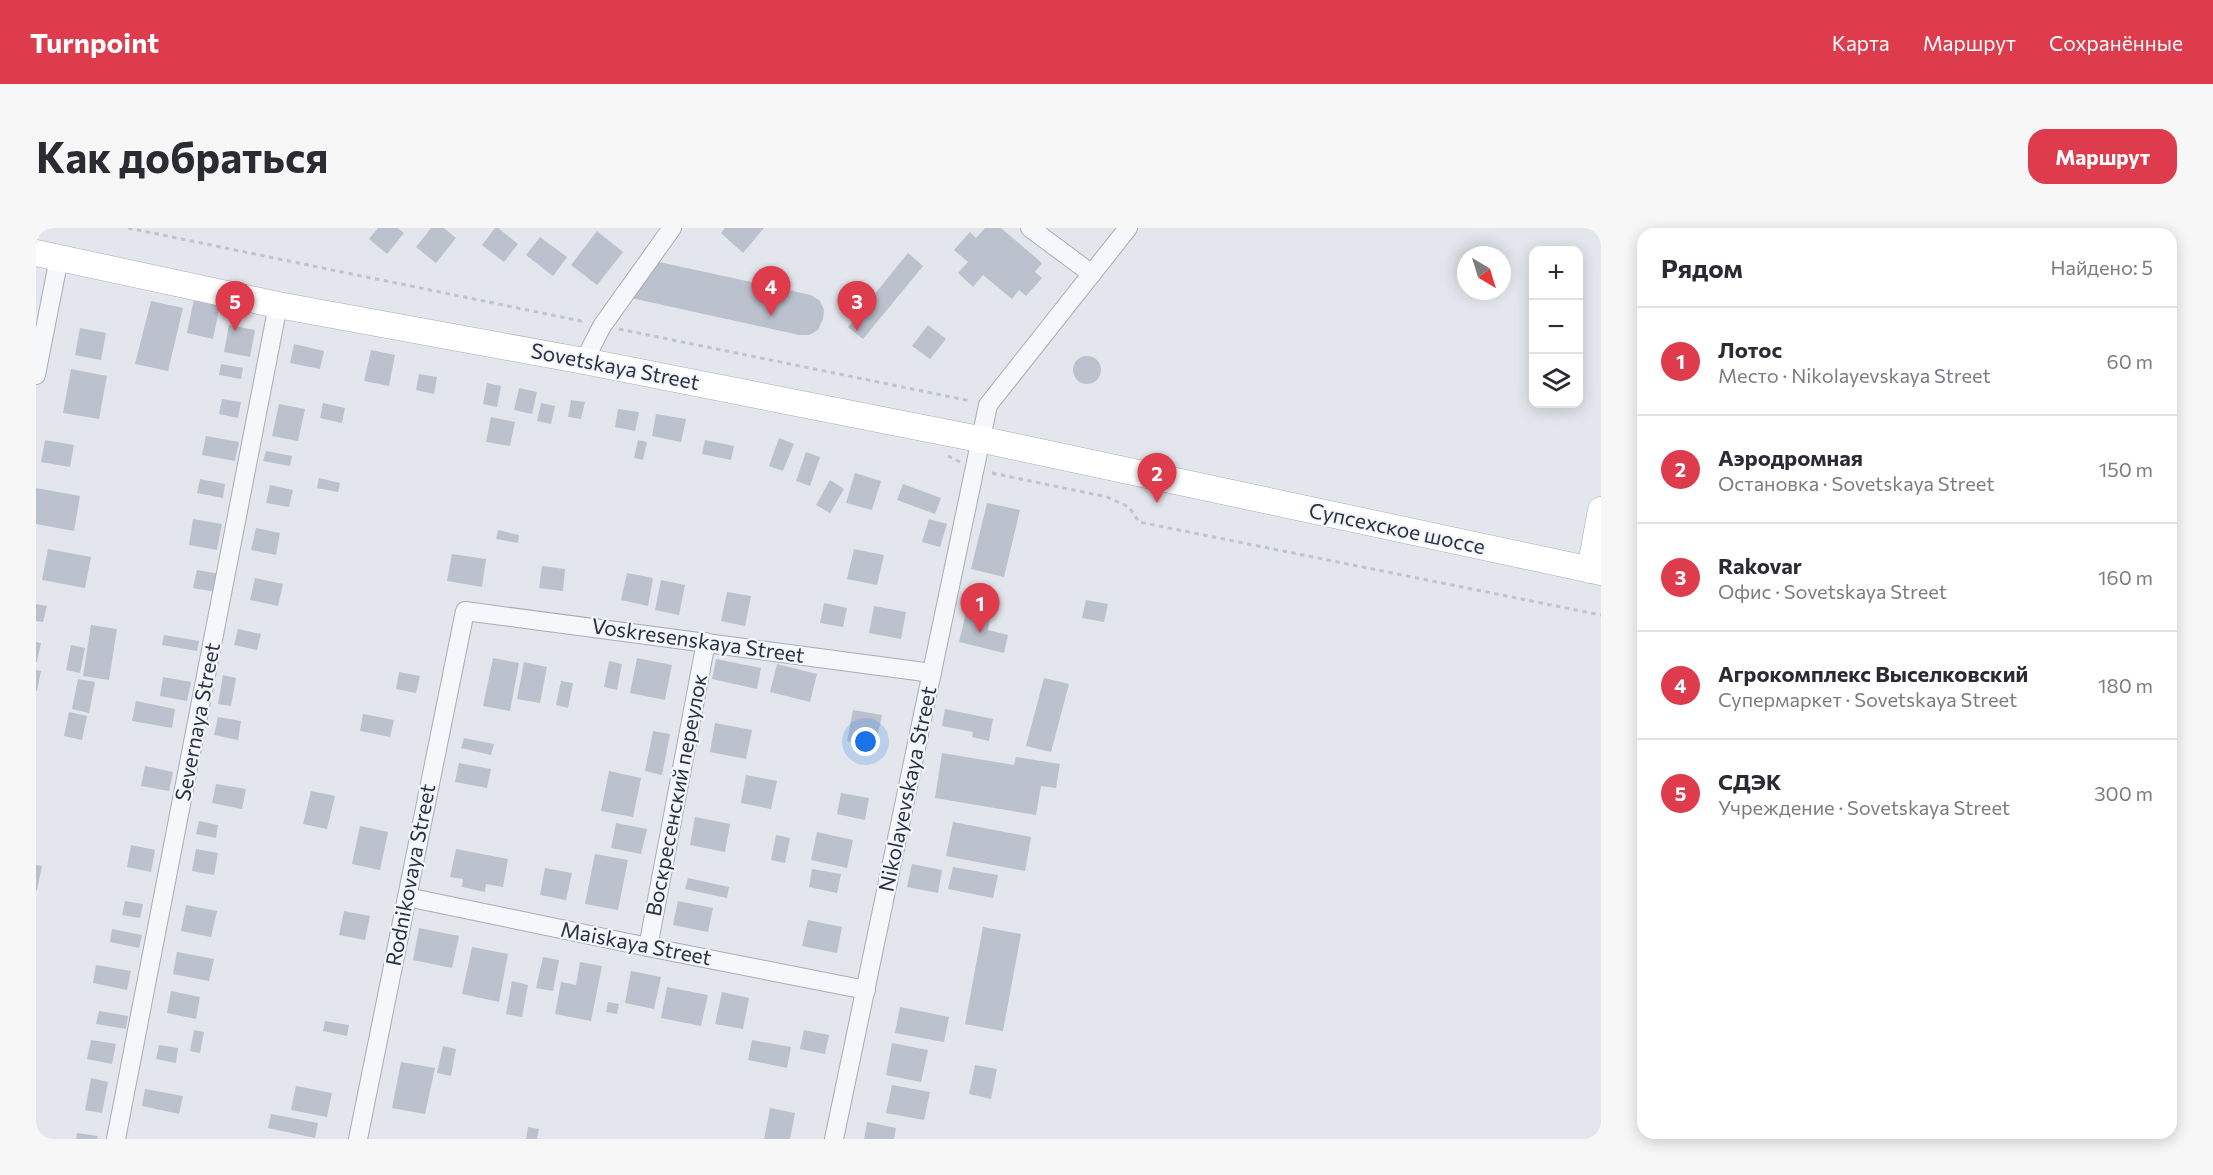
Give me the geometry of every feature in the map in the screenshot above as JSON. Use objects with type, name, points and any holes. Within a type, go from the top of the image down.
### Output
[{"type":"main road","name":"Sovetskaya Street","points":[[47,256],[278,305],[584,361],[979,439],[1192,485]]},
{"type":"main road","name":"Супсехское шоссе","points":[[1192,485],[1595,571]]},
{"type":"main road","points":[[1595,571],[1601,510]]},
{"type":"street","points":[[584,361],[602,326],[672,228]]},
{"type":"street","points":[[1030,228],[1092,274]]},
{"type":"street","points":[[988,405],[1128,228]]},
{"type":"street","points":[[36,375],[47,256]]},
{"type":"street","name":"Severnaya Street","points":[[116,1139],[278,305]]},
{"type":"street","name":"Nikolayevskaya Street","points":[[834,1139],[979,439],[988,405]]},
{"type":"street","name":"Voskresenskaya Street","points":[[465,610],[932,673]]},
{"type":"street","name":"Rodnikovaya Street","points":[[358,1139],[465,610]]},
{"type":"street","name":"Воскресенский переулок","points":[[648,947],[706,642]]},
{"type":"street","name":"Maiskaya Street","points":[[407,897],[866,990]]},
{"type":"path","points":[[128,228],[988,405]]},
{"type":"path","points":[[944,453],[973,469],[1107,497],[1129,507],[1139,522],[1601,615]]},
{"type":"building","points":[[378,228],[398,228],[404,233],[387,254],[369,239]]},
{"type":"building","points":[[431,228],[444,228],[456,238],[436,263],[416,247]]},
{"type":"building","points":[[495,228],[518,244],[504,262],[482,245]]},
{"type":"building","points":[[725,228],[764,228],[743,253],[721,233]]},
{"type":"building","points":[[985,228],[1001,228],[1042,263],[1035,272],[1042,278],[1026,296],[1019,290],[1012,299],[983,275],[973,287],[958,273],[968,262],[954,250],[970,232],[976,238]]},
{"type":"building","points":[[597,231],[623,252],[597,285],[571,265]]},
{"type":"building","points":[[540,237],[567,257],[553,276],[526,255]]},
{"type":"building","points":[[908,253],[923,266],[863,339],[848,327]]},
{"type":"building","points":[[659,262],[811,295],[820,301],[824,310],[823,319],[818,330],[809,335],[799,335],[631,298]]},
{"type":"building","points":[[194,299],[220,305],[213,339],[187,333]]},
{"type":"building","points":[[151,301],[183,308],[168,371],[135,364]]},
{"type":"building","points":[[229,325],[255,330],[250,357],[224,352]]},
{"type":"building","points":[[928,325],[946,339],[930,359],[912,346]]},
{"type":"building","points":[[80,328],[106,333],[101,360],[75,355]]},
{"type":"building","points":[[294,344],[324,351],[320,369],[290,363]]},
{"type":"building","points":[[371,350],[395,355],[389,386],[364,381]]},
{"type":"building","points":[[1087,356],[1097,360],[1101,370],[1097,380],[1087,384],[1077,380],[1073,370],[1077,360]]},
{"type":"building","points":[[221,364],[243,368],[241,379],[219,375]]},
{"type":"building","points":[[71,369],[107,376],[99,419],[63,413]]},
{"type":"building","points":[[419,374],[437,377],[434,394],[416,390]]},
{"type":"building","points":[[487,383],[501,386],[497,407],[483,404]]},
{"type":"building","points":[[519,388],[537,392],[532,414],[514,410]]},
{"type":"building","points":[[222,399],[241,402],[238,418],[219,414]]},
{"type":"building","points":[[571,400],[585,402],[581,419],[568,417]]},
{"type":"building","points":[[323,403],[345,408],[342,423],[320,418]]},
{"type":"building","points":[[541,403],[555,406],[551,424],[537,421]]},
{"type":"building","points":[[279,404],[305,409],[298,441],[272,436]]},
{"type":"building","points":[[618,409],[639,412],[635,431],[615,427]]},
{"type":"building","points":[[656,414],[686,419],[681,442],[652,436]]},
{"type":"building","points":[[491,417],[515,422],[510,446],[486,442]]},
{"type":"building","points":[[206,436],[239,442],[235,461],[202,455]]},
{"type":"building","points":[[779,438],[794,444],[783,471],[769,466]]},
{"type":"building","points":[[45,440],[74,445],[70,467],[41,462]]},
{"type":"building","points":[[638,440],[647,442],[643,460],[634,458]]},
{"type":"building","points":[[705,440],[734,446],[731,460],[702,454]]},
{"type":"building","points":[[266,451],[292,456],[290,466],[263,461]]},
{"type":"building","points":[[806,452],[820,457],[810,486],[796,481]]},
{"type":"building","points":[[855,473],[881,481],[872,510],[846,503]]},
{"type":"building","points":[[319,478],[340,483],[338,492],[317,488]]},
{"type":"building","points":[[200,479],[225,484],[223,498],[197,493]]},
{"type":"building","points":[[830,480],[844,489],[830,513],[816,505]]},
{"type":"building","points":[[903,484],[941,498],[935,514],[897,500]]},
{"type":"building","points":[[270,485],[293,490],[289,507],[266,503]]},
{"type":"building","points":[[36,488],[80,496],[74,531],[36,524]]},
{"type":"building","points":[[987,503],[1020,510],[1004,577],[971,569]]},
{"type":"building","points":[[193,519],[222,524],[217,550],[189,545]]},
{"type":"building","points":[[929,519],[947,524],[940,547],[922,542]]},
{"type":"building","points":[[256,528],[280,533],[276,555],[251,550]]},
{"type":"building","points":[[498,530],[519,535],[518,543],[496,539]]},
{"type":"building","points":[[48,549],[91,557],[85,588],[42,580]]},
{"type":"building","points":[[854,549],[884,555],[877,585],[847,579]]},
{"type":"building","points":[[452,554],[486,559],[482,587],[447,581]]},
{"type":"building","points":[[542,566],[565,569],[563,591],[539,588]]},
{"type":"building","points":[[197,570],[220,574],[216,592],[193,588]]},
{"type":"building","points":[[627,573],[653,578],[648,606],[621,600]]},
{"type":"building","points":[[255,578],[283,584],[278,606],[250,600]]},
{"type":"building","points":[[661,580],[685,585],[679,615],[655,610]]},
{"type":"building","points":[[727,592],[751,596],[745,626],[721,621]]},
{"type":"building","points":[[1086,600],[1108,604],[1104,622],[1082,618]]},
{"type":"building","points":[[824,603],[847,608],[843,627],[820,623]]},
{"type":"building","points":[[36,604],[47,606],[43,622],[36,621]]},
{"type":"building","points":[[874,606],[906,612],[901,639],[869,633]]},
{"type":"building","points":[[967,609],[991,615],[988,630],[1008,635],[1004,653],[959,642]]},
{"type":"building","points":[[91,625],[117,629],[109,680],[83,676]]},
{"type":"building","points":[[238,629],[261,634],[257,650],[234,645]]},
{"type":"building","points":[[164,635],[199,641],[197,651],[162,645]]},
{"type":"building","points":[[36,642],[41,643],[37,662],[36,662]]},
{"type":"building","points":[[71,645],[85,648],[80,673],[66,670]]},
{"type":"building","points":[[493,658],[519,663],[510,711],[483,706]]},
{"type":"building","points":[[637,658],[672,665],[665,700],[630,693]]},
{"type":"building","points":[[716,659],[761,668],[757,689],[712,679]]},
{"type":"building","points":[[609,661],[622,664],[617,690],[604,687]]},
{"type":"building","points":[[524,662],[547,667],[540,703],[517,699]]},
{"type":"building","points":[[777,664],[817,674],[810,702],[770,692]]},
{"type":"building","points":[[36,670],[41,671],[37,691],[36,691]]},
{"type":"building","points":[[399,672],[420,676],[416,693],[396,689]]},
{"type":"building","points":[[223,675],[236,678],[231,706],[218,704]]},
{"type":"building","points":[[163,677],[191,682],[187,701],[160,696]]},
{"type":"building","points":[[1044,678],[1069,684],[1051,752],[1026,746]]},
{"type":"building","points":[[78,679],[95,682],[89,713],[72,709]]},
{"type":"building","points":[[561,681],[573,683],[568,708],[556,705]]},
{"type":"building","points":[[136,701],[175,709],[172,728],[132,721]]},
{"type":"building","points":[[945,709],[993,719],[989,741],[972,737],[973,732],[942,726]]},
{"type":"building","points":[[853,710],[882,715],[875,747],[847,741]]},
{"type":"building","points":[[69,712],[87,716],[82,740],[64,736]]},
{"type":"building","points":[[363,714],[394,720],[390,737],[360,731]]},
{"type":"building","points":[[218,717],[241,721],[238,740],[214,735]]},
{"type":"building","points":[[715,723],[752,730],[746,759],[710,752]]},
{"type":"building","points":[[653,731],[670,734],[662,775],[645,771]]},
{"type":"building","points":[[464,738],[494,744],[491,755],[461,748]]},
{"type":"building","points":[[942,753],[1014,765],[1016,757],[1060,764],[1056,788],[1041,786],[1036,815],[935,798]]},
{"type":"building","points":[[459,763],[491,769],[487,788],[455,782]]},
{"type":"building","points":[[145,766],[173,772],[169,791],[141,786]]},
{"type":"building","points":[[609,771],[641,778],[633,817],[601,811]]},
{"type":"building","points":[[746,775],[777,781],[771,809],[741,803]]},
{"type":"building","points":[[216,784],[246,789],[242,809],[212,803]]},
{"type":"building","points":[[311,791],[335,796],[327,829],[303,824]]},
{"type":"building","points":[[841,793],[869,798],[865,820],[837,814]]},
{"type":"building","points":[[695,817],[730,824],[725,852],[690,845]]},
{"type":"building","points":[[199,821],[218,825],[216,838],[196,834]]},
{"type":"building","points":[[953,822],[1031,837],[1025,871],[946,856]]},
{"type":"building","points":[[616,823],[647,829],[641,854],[611,848]]},
{"type":"building","points":[[360,826],[388,832],[380,870],[352,864]]},
{"type":"building","points":[[817,832],[853,840],[847,868],[811,860]]},
{"type":"building","points":[[776,835],[790,838],[785,863],[771,860]]},
{"type":"building","points":[[131,845],[155,850],[151,872],[127,867]]},
{"type":"building","points":[[196,849],[218,853],[214,875],[192,871]]},
{"type":"building","points":[[456,849],[508,859],[503,887],[486,884],[485,892],[462,887],[463,879],[450,877]]},
{"type":"building","points":[[595,854],[628,860],[618,910],[585,904]]},
{"type":"building","points":[[912,864],[942,870],[938,893],[907,887]]},
{"type":"building","points":[[36,865],[42,866],[37,890],[36,890]]},
{"type":"building","points":[[953,867],[998,875],[993,898],[948,889]]},
{"type":"building","points":[[545,868],[572,873],[566,900],[540,895]]},
{"type":"building","points":[[812,869],[841,874],[837,893],[809,887]]},
{"type":"building","points":[[688,878],[729,887],[727,898],[685,889]]},
{"type":"building","points":[[125,901],[143,904],[140,918],[122,915]]},
{"type":"building","points":[[678,901],[713,908],[708,932],[673,925]]},
{"type":"building","points":[[186,905],[217,911],[211,937],[181,931]]},
{"type":"building","points":[[344,911],[370,916],[365,940],[339,935]]},
{"type":"building","points":[[808,920],[842,927],[837,953],[802,946]]},
{"type":"building","points":[[983,927],[1021,934],[1003,1031],[965,1024]]},
{"type":"building","points":[[419,928],[459,936],[452,968],[413,960]]},
{"type":"building","points":[[112,929],[142,935],[139,948],[110,942]]},
{"type":"building","points":[[472,947],[508,954],[499,1002],[462,994]]},
{"type":"building","points":[[177,952],[214,959],[209,981],[173,974]]},
{"type":"building","points":[[543,957],[559,960],[553,991],[536,988]]},
{"type":"building","points":[[580,962],[602,966],[591,1021],[555,1014],[561,982],[576,985]]},
{"type":"building","points":[[96,965],[131,971],[127,990],[93,983]]},
{"type":"building","points":[[631,971],[661,977],[654,1009],[625,1003]]},
{"type":"building","points":[[512,981],[528,985],[522,1017],[506,1014]]},
{"type":"building","points":[[667,987],[708,995],[701,1026],[661,1018]]},
{"type":"building","points":[[171,991],[200,997],[196,1019],[167,1013]]},
{"type":"building","points":[[722,992],[749,998],[743,1029],[715,1024]]},
{"type":"building","points":[[608,1002],[619,1004],[617,1014],[606,1012]]},
{"type":"building","points":[[900,1007],[949,1017],[944,1042],[895,1033]]},
{"type":"building","points":[[99,1011],[128,1016],[126,1029],[96,1024]]},
{"type":"building","points":[[325,1021],[349,1025],[347,1036],[323,1031]]},
{"type":"building","points":[[194,1030],[204,1032],[200,1053],[190,1051]]},
{"type":"building","points":[[804,1030],[829,1035],[825,1054],[800,1049]]},
{"type":"building","points":[[91,1040],[116,1044],[112,1064],[87,1059]]},
{"type":"building","points":[[752,1040],[791,1047],[787,1068],[748,1060]]},
{"type":"building","points":[[892,1043],[928,1050],[921,1082],[886,1075]]},
{"type":"building","points":[[159,1045],[178,1048],[176,1063],[156,1059]]},
{"type":"building","points":[[443,1046],[456,1049],[451,1076],[437,1073]]},
{"type":"building","points":[[401,1062],[435,1068],[425,1114],[392,1108]]},
{"type":"building","points":[[975,1065],[997,1069],[991,1099],[969,1094]]},
{"type":"building","points":[[91,1078],[108,1082],[102,1113],[85,1110]]},
{"type":"building","points":[[892,1085],[930,1092],[924,1120],[886,1113]]},
{"type":"building","points":[[296,1086],[332,1093],[327,1117],[291,1110]]},
{"type":"building","points":[[145,1089],[183,1096],[179,1114],[142,1106]]},
{"type":"building","points":[[770,1108],[795,1113],[790,1139],[764,1139]]},
{"type":"building","points":[[271,1114],[318,1123],[315,1138],[268,1128]]},
{"type":"building","points":[[867,1122],[896,1128],[894,1139],[864,1139]]},
{"type":"building","points":[[528,1127],[539,1129],[537,1139],[526,1139]]},
{"type":"building","points":[[77,1133],[98,1136],[97,1139],[76,1139]]},
{"type":"place","name":"Агрокомплекс Выселковский","points":[[771,316]]},
{"type":"place","name":"СДЭК","points":[[235,331]]},
{"type":"place","name":"Rakovar","points":[[857,331]]},
{"type":"place","name":"Аэродромная","points":[[1157,503]]},
{"type":"place","name":"Лотос","points":[[980,633]]}]
